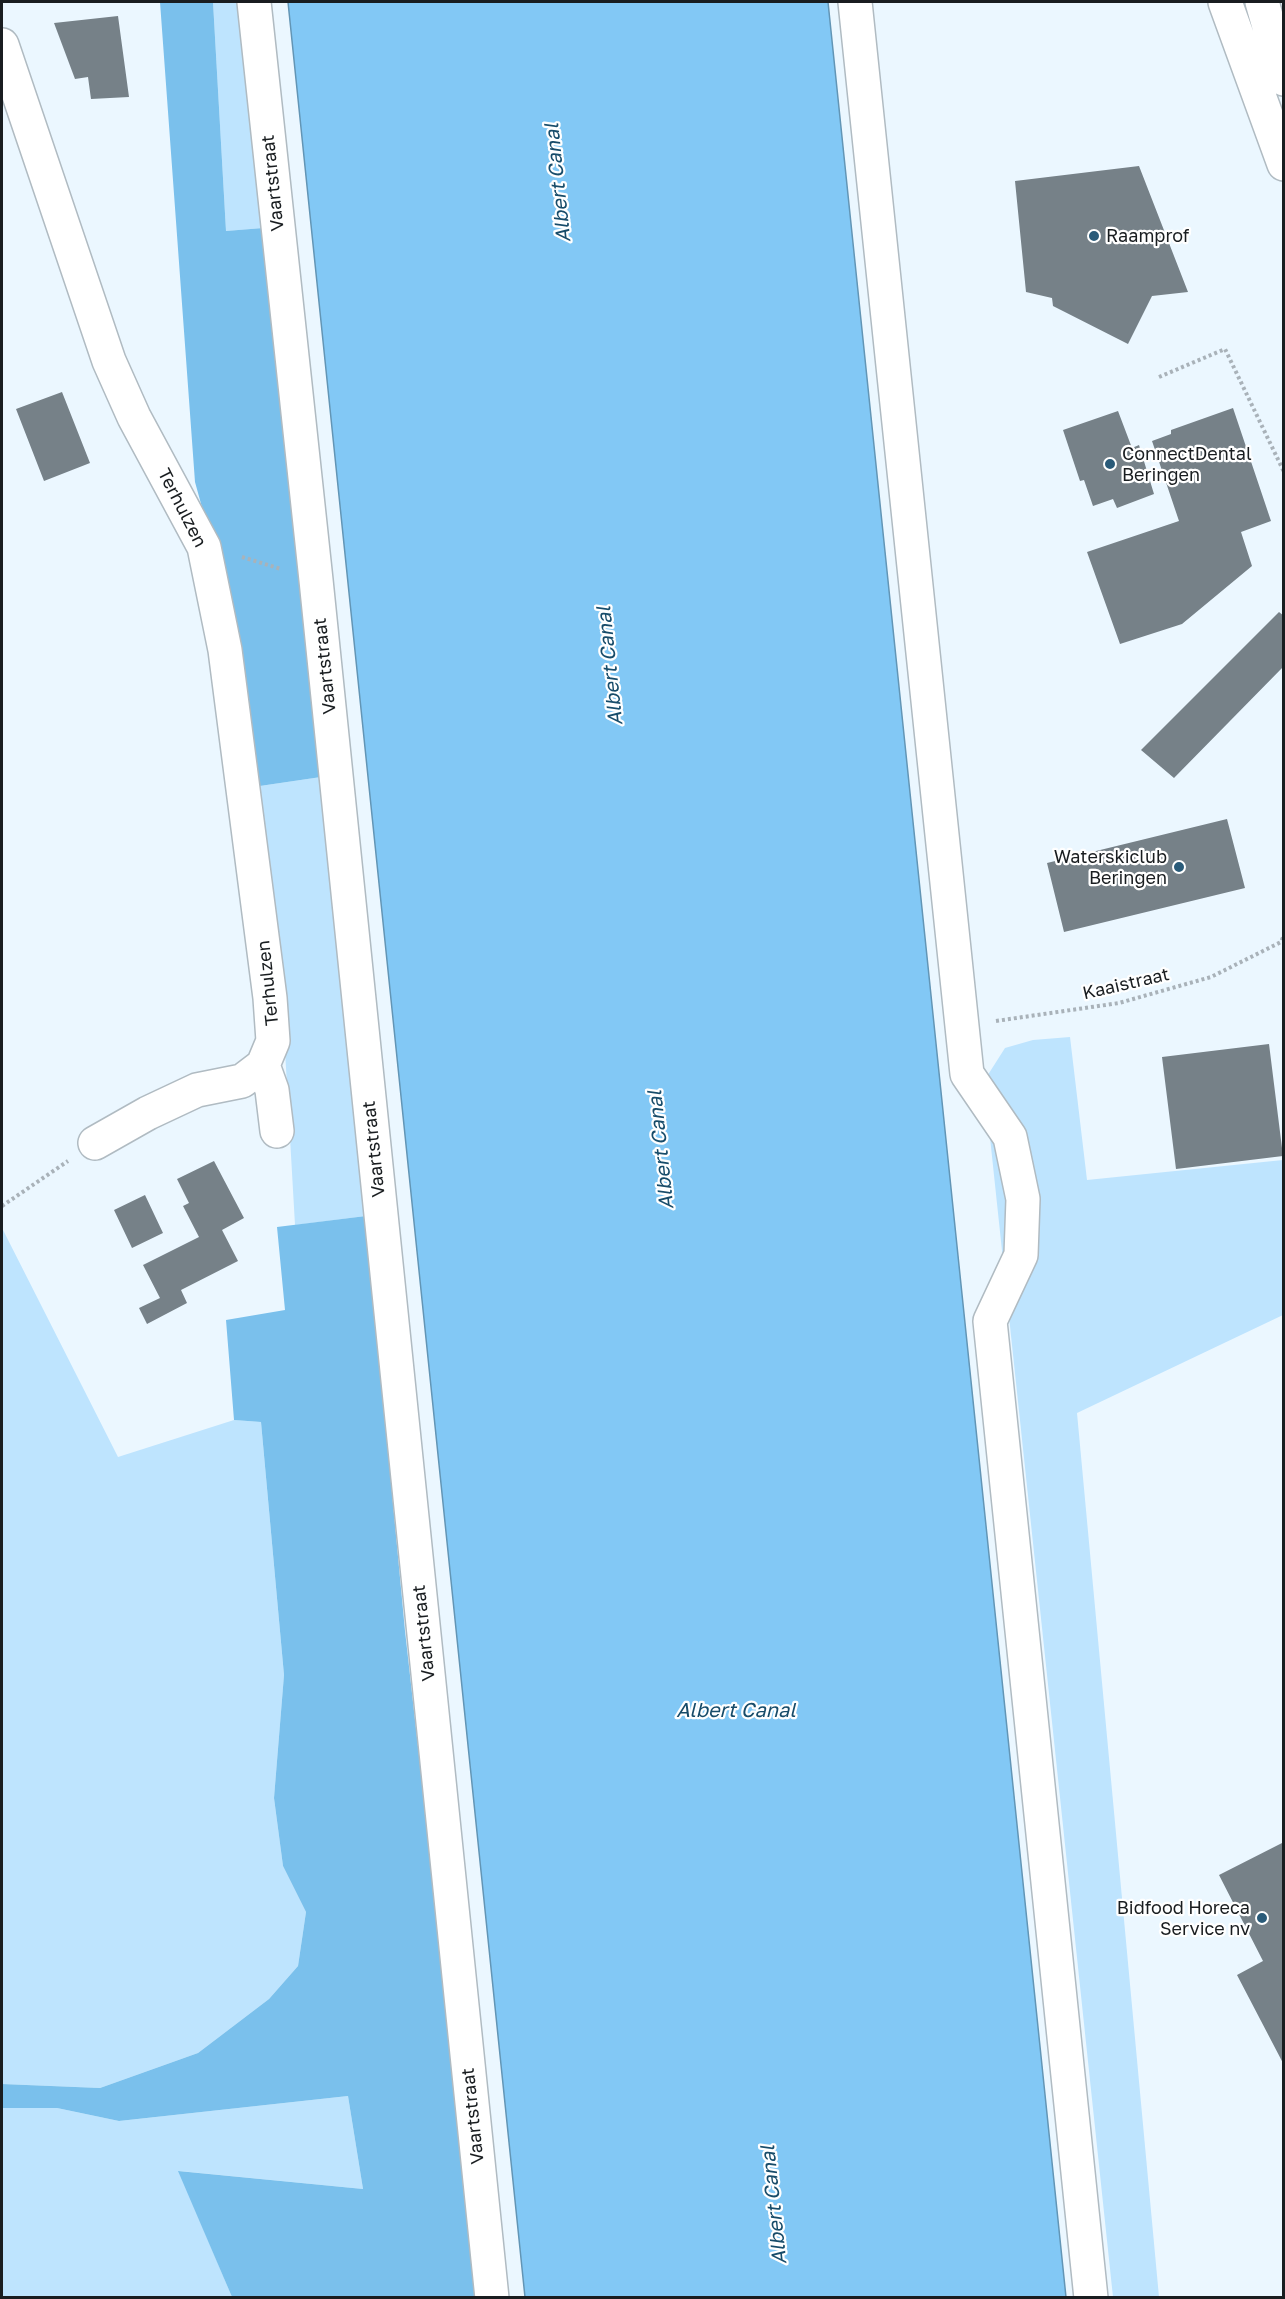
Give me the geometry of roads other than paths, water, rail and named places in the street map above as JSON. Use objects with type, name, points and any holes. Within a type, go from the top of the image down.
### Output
[{"type":"street","name":"Vaartstraat","points":[[254,2],[316,580],[492,2298]]},
{"type":"street","points":[[855,2],[960,1026],[967,1074],[1010,1137],[1023,1199],[1021,1255],[990,1321],[1091,2298]]},
{"type":"street","points":[[1226,2],[1284,164]]},
{"type":"street","points":[[1262,2],[1284,79]]},
{"type":"street","name":"Terhulzen","points":[[2,45],[109,361],[134,417],[204,546],[225,650],[270,998],[273,1041],[263,1065]]},
{"type":"street","points":[[95,1143],[148,1113],[197,1090],[242,1081],[263,1065],[272,1090],[277,1131]]},
{"type":"water","name":"Albert Canal","points":[[288,2],[828,2],[1066,2297],[525,2297]]},
{"type":"place","name":"Raamprof","points":[[1094,236]]},
{"type":"place","name":"ConnectDental Beringen","points":[[1110,464]]},
{"type":"place","name":"Waterskiclub Beringen","points":[[1179,867]]},
{"type":"place","name":"Bidfood Horeca Service nv","points":[[1262,1918]]}]
